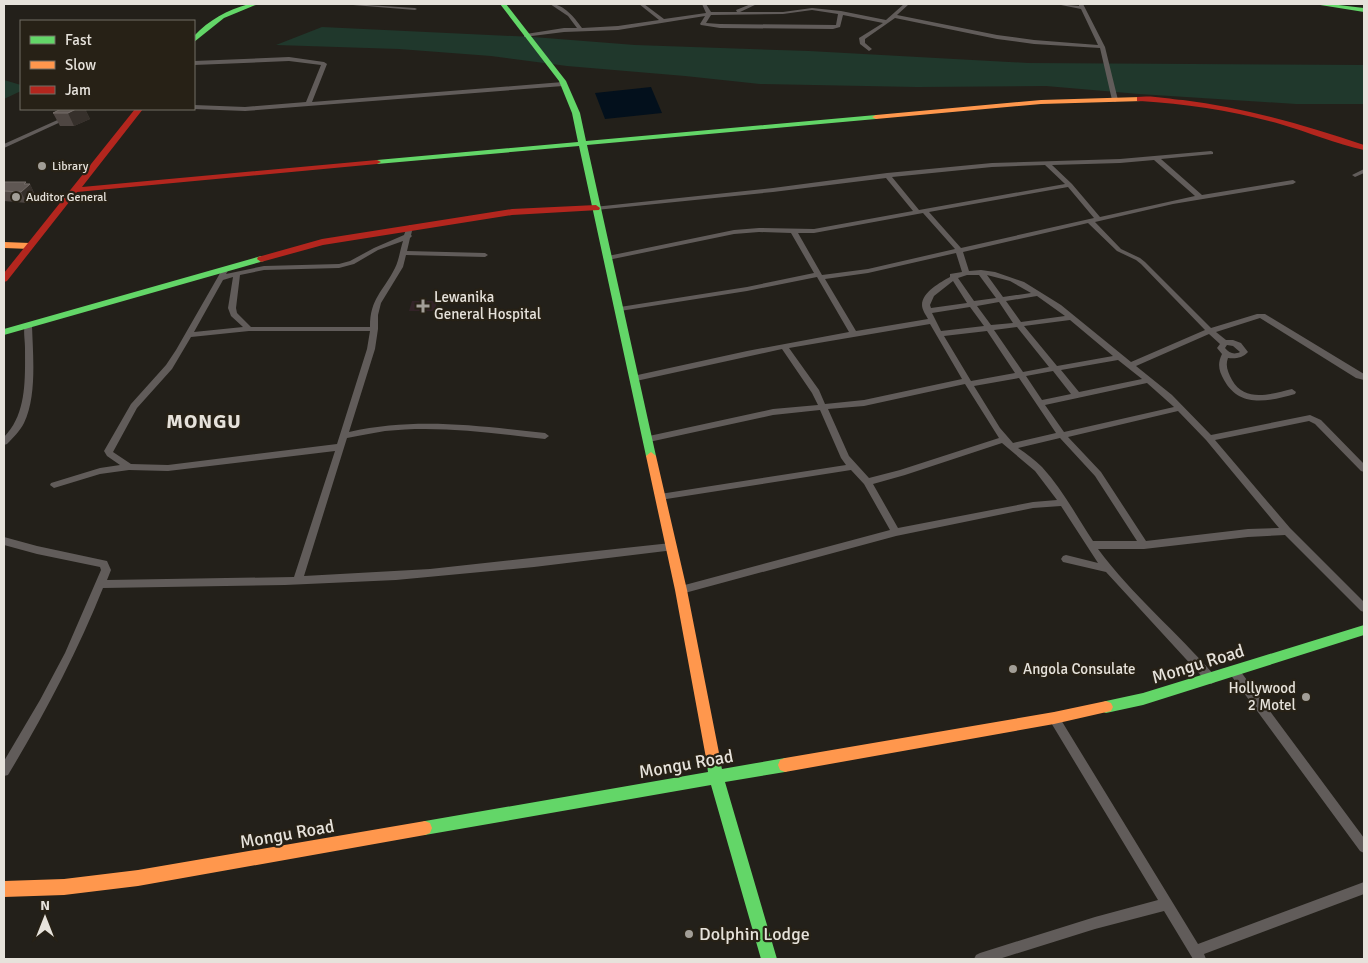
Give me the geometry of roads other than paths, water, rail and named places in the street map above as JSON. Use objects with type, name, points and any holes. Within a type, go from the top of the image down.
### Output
[{"type":"main road","points":[[195,39],[216,18],[234,9],[254,4]]},
{"type":"main road","points":[[503,4],[563,84],[576,113],[636,378],[681,590],[716,776],[769,959]]},
{"type":"main road","points":[[1317,4],[1348,6],[1364,10]]},
{"type":"main road","points":[[73,190],[1032,103],[1115,100],[1156,100],[1228,109],[1269,118],[1364,148]]},
{"type":"main road","points":[[4,279],[138,110]]},
{"type":"main road","points":[[4,332],[223,274],[299,247],[409,231],[512,212],[596,208]]},
{"type":"main road","points":[[4,245],[30,246]]},
{"type":"main road","name":"Mongu Road","points":[[4,889],[64,888],[138,878],[1054,718],[1143,698],[1211,679],[1364,630]]},
{"type":"street","points":[[354,4],[415,9]]},
{"type":"street","points":[[552,4],[570,15],[581,30]]},
{"type":"street","points":[[641,4],[662,20]]},
{"type":"street","points":[[704,4],[709,14]]},
{"type":"street","points":[[720,8],[733,12],[755,4]]},
{"type":"street","points":[[812,9],[815,4]]},
{"type":"street","points":[[823,4],[841,12],[887,22]]},
{"type":"street","points":[[869,49],[862,43],[862,38],[887,22],[907,4]]},
{"type":"street","points":[[1058,4],[1082,6],[1102,47],[1115,100]]},
{"type":"street","points":[[526,36],[556,31],[618,28],[709,14],[733,12],[783,13],[830,6]]},
{"type":"street","points":[[709,14],[704,24],[826,28],[838,26],[841,12]]},
{"type":"street","points":[[894,16],[998,37],[1034,42],[1102,47]]},
{"type":"street","points":[[195,63],[289,58],[324,64],[309,102]]},
{"type":"street","points":[[195,107],[245,109],[309,102],[563,84]]},
{"type":"street","points":[[4,146],[84,110]]},
{"type":"street","points":[[596,208],[992,165],[1083,163],[1211,153]]},
{"type":"street","points":[[1156,158],[1201,198]]},
{"type":"street","points":[[1046,163],[1070,185],[1094,220],[1119,250],[1143,263],[1224,343],[1237,344],[1244,352],[1235,356],[1226,354],[1221,348],[1224,343]]},
{"type":"street","points":[[1355,175],[1364,171]]},
{"type":"street","points":[[887,175],[959,250],[966,273]]},
{"type":"street","points":[[620,309],[747,289],[820,275],[868,271],[1094,220],[1201,198],[1293,182]]},
{"type":"street","points":[[608,258],[734,232],[759,230],[814,231],[1070,185]]},
{"type":"street","points":[[298,580],[371,349],[377,303],[399,268],[409,231]]},
{"type":"street","points":[[130,467],[108,451],[134,406],[169,366],[223,274],[273,267],[339,266],[352,263],[409,231]]},
{"type":"street","points":[[794,232],[853,333]]},
{"type":"street","points":[[404,254],[485,255]]},
{"type":"street","points":[[981,272],[1019,324],[1077,395]]},
{"type":"street","points":[[1211,679],[1173,635],[1109,570],[1042,471],[1030,459],[1004,440],[968,383],[927,311],[928,300],[953,276],[981,272],[1010,277],[1025,284],[1149,380],[1209,438],[1287,531],[1364,608]]},
{"type":"street","points":[[237,273],[232,308],[234,314],[248,328]]},
{"type":"street","points":[[953,276],[1062,435],[1098,474],[1144,545]]},
{"type":"street","points":[[927,311],[1038,294]]},
{"type":"street","points":[[1130,366],[1210,331],[1256,316],[1262,316],[1359,376],[1364,377]]},
{"type":"street","points":[[939,334],[1071,318]]},
{"type":"street","points":[[636,378],[710,360],[853,333],[933,321]]},
{"type":"street","points":[[4,442],[19,424],[25,408],[29,372],[28,326]]},
{"type":"street","points":[[188,335],[248,328],[374,330]]},
{"type":"street","points":[[784,346],[816,392],[840,447],[852,467],[868,482],[896,532]]},
{"type":"street","points":[[1226,354],[1222,367],[1229,384],[1240,396],[1249,398],[1275,396],[1292,392]]},
{"type":"street","points":[[649,439],[773,412],[873,401],[1119,358]]},
{"type":"street","points":[[1040,402],[1149,380]]},
{"type":"street","points":[[1012,446],[1137,416],[1180,408]]},
{"type":"street","points":[[1209,438],[1310,418],[1318,422],[1364,469]]},
{"type":"street","points":[[344,436],[386,428],[412,427],[473,428],[545,436]]},
{"type":"street","points":[[868,482],[899,474],[950,455],[1004,440]]},
{"type":"street","points":[[54,485],[100,471],[130,467],[168,468],[339,447]]},
{"type":"street","points":[[660,497],[852,467]]},
{"type":"street","points":[[681,590],[896,532],[1033,505],[1063,503]]},
{"type":"street","points":[[1092,545],[1144,545],[1248,533],[1287,531]]},
{"type":"street","points":[[4,541],[104,564],[106,570],[81,630],[45,703],[4,771]]},
{"type":"street","points":[[100,584],[298,580],[452,571],[671,547]]},
{"type":"street","points":[[1066,559],[1109,570]]},
{"type":"street","points":[[1234,671],[1364,848]]},
{"type":"street","points":[[1054,718],[1197,955],[1364,888]]},
{"type":"street","points":[[980,959],[1094,923],[1166,904]]},
{"type":"water","points":[[651,87],[662,113],[605,119],[595,93]]},
{"type":"place","name":"Library","points":[[42,166]]},
{"type":"place","name":"Auditor General","points":[[16,197]]},
{"type":"place","name":"Lewanika General Hospital","points":[[423,306]]},
{"type":"place","name":"Angola Consulate","points":[[1013,669]]},
{"type":"place","name":"Hollywood 2 Motel","points":[[1306,697]]},
{"type":"place","name":"Dolphin Lodge","points":[[689,934]]},
{"type":"district","name":"MONGU","points":[[204,421]]}]
